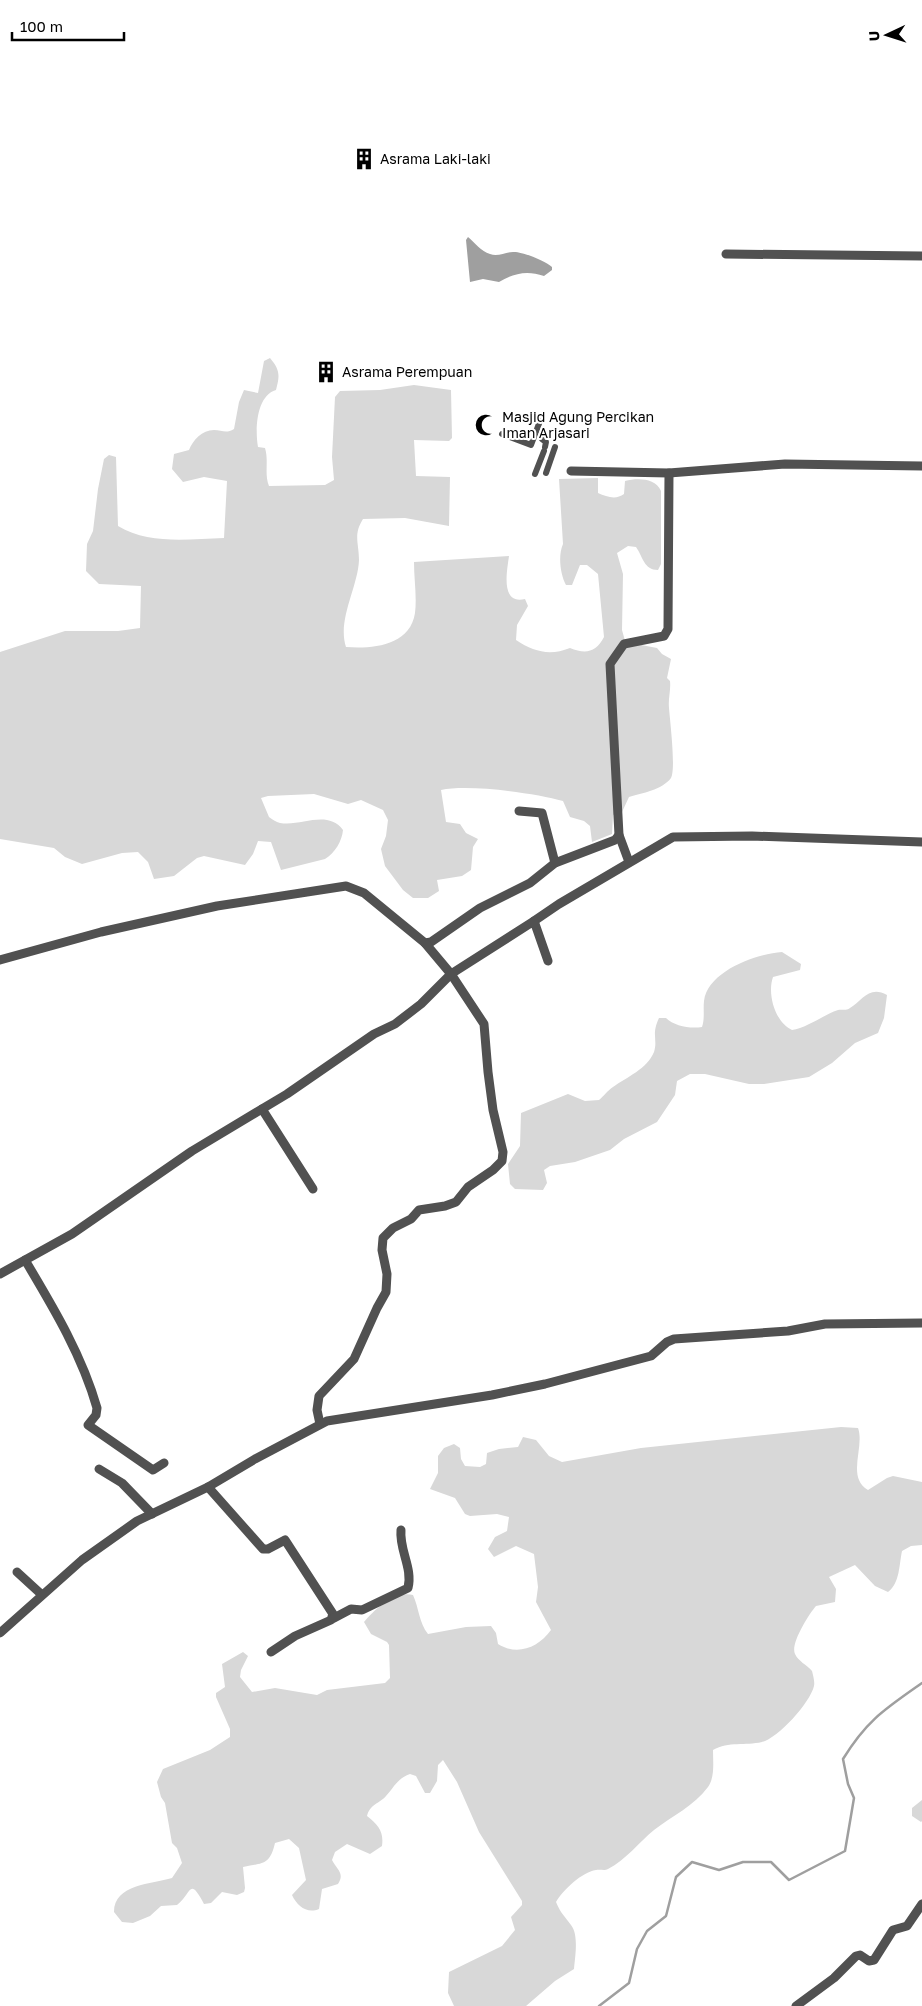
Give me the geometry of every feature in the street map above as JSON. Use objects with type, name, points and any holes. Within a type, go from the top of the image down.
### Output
[{"type":"street","points":[[726,254],[922,256]]},
{"type":"street","points":[[502,434],[529,446],[538,438],[540,422]]},
{"type":"street","points":[[538,438],[546,442],[545,461]]},
{"type":"street","points":[[535,474],[555,447]]},
{"type":"street","points":[[571,471],[670,473],[785,464],[922,466]]},
{"type":"street","points":[[629,862],[619,834],[610,664],[624,644],[656,639],[664,636],[668,629],[670,473]]},
{"type":"street","points":[[519,811],[542,813],[555,863]]},
{"type":"street","points":[[426,943],[431,942],[480,908],[530,883],[555,863],[615,840],[619,834]]},
{"type":"street","points":[[0,1274],[72,1234],[192,1151],[262,1109],[374,1034],[395,1024],[421,1004],[451,974],[629,862],[673,837],[752,836],[922,842]]},
{"type":"street","points":[[0,960],[101,932],[217,906],[337,886],[354,888],[364,893],[426,943],[451,974],[484,1024],[493,1110],[503,1152],[502,1161],[493,1170],[468,1187],[456,1202],[445,1206],[418,1210],[411,1219],[390,1230],[383,1238],[382,1250],[387,1274],[386,1292],[376,1308],[354,1359],[319,1396],[317,1410],[320,1424]]},
{"type":"street","points":[[534,921],[548,961]]},
{"type":"street","points":[[262,1109],[313,1189]]},
{"type":"street","points":[[25,1260],[66,1330],[82,1366],[97,1408],[96,1416],[88,1425],[134,1456],[147,1468],[152,1470],[164,1463]]},
{"type":"street","points":[[0,1632],[41,1594],[82,1560],[137,1521],[208,1487],[320,1424],[365,1414],[492,1395],[545,1384],[651,1356],[657,1353],[667,1342],[674,1339],[788,1331],[825,1324],[922,1323]]},
{"type":"street","points":[[99,1469],[122,1483],[152,1514]]},
{"type":"street","points":[[208,1487],[263,1549],[268,1549],[285,1540],[306,1570],[334,1618]]},
{"type":"street","points":[[271,1652],[295,1636],[351,1609],[362,1610],[408,1588],[410,1580],[400,1538],[401,1530]]},
{"type":"street","points":[[17,1572],[41,1594]]},
{"type":"street","points":[[796,2006],[834,1978],[856,1956],[860,1955],[869,1961],[874,1960],[893,1930],[907,1926],[922,1904]]},
{"type":"shaded area","points":[[468,237],[487,253],[496,255],[513,252],[522,253],[544,262],[552,267],[552,270],[544,276],[526,273],[510,276],[499,282],[483,279],[470,282],[466,240]]},
{"type":"shaded area","points":[[270,358],[276,366],[278,373],[276,390],[269,393],[264,399],[258,414],[257,423],[258,447],[265,448],[269,486],[325,485],[334,480],[332,457],[335,397],[340,391],[380,390],[414,385],[451,390],[452,438],[449,441],[414,440],[416,476],[450,477],[449,526],[405,518],[363,519],[357,535],[358,570],[344,626],[346,647],[378,646],[398,639],[406,633],[412,624],[415,613],[414,562],[509,556],[508,592],[512,597],[525,599],[528,606],[517,625],[516,640],[542,651],[556,652],[570,648],[590,651],[604,637],[598,574],[587,565],[580,565],[572,585],[566,585],[564,581],[560,564],[563,544],[559,479],[598,478],[598,493],[611,497],[618,497],[624,494],[625,481],[635,479],[650,481],[661,491],[661,564],[658,570],[650,568],[644,562],[636,547],[628,546],[617,553],[623,574],[622,630],[627,648],[636,644],[657,648],[662,654],[671,659],[667,678],[670,681],[669,705],[673,755],[672,773],[671,778],[667,782],[652,791],[629,797],[622,812],[613,815],[612,834],[592,842],[590,826],[584,821],[570,817],[563,801],[502,790],[453,788],[441,790],[446,822],[460,824],[466,833],[478,839],[473,847],[471,870],[462,876],[437,880],[439,891],[428,898],[413,898],[403,890],[385,866],[381,849],[386,836],[388,820],[383,810],[361,800],[348,804],[314,794],[261,798],[269,817],[279,823],[288,824],[322,820],[337,824],[343,830],[337,846],[325,859],[281,870],[271,842],[258,841],[253,854],[245,865],[204,856],[197,858],[174,876],[154,879],[148,862],[138,852],[122,853],[82,864],[65,857],[54,848],[0,839],[0,652],[65,631],[118,631],[140,628],[141,586],[99,584],[86,571],[87,544],[93,531],[104,459],[109,455],[116,457],[118,526],[143,536],[170,540],[224,538],[227,481],[204,477],[183,482],[172,469],[174,454],[189,450],[196,439],[210,430],[226,432],[234,429],[239,402],[244,390],[258,393],[264,361]]},
{"type":"shaded area","points":[[782,952],[801,964],[800,970],[773,977],[771,984],[774,1007],[781,1021],[786,1026],[792,1030],[798,1029],[832,1012],[848,1009],[866,995],[881,992],[887,995],[884,1018],[878,1033],[855,1043],[832,1063],[809,1077],[764,1084],[749,1084],[705,1074],[690,1074],[677,1081],[675,1095],[657,1122],[624,1139],[610,1150],[575,1162],[550,1166],[544,1170],[547,1183],[543,1190],[515,1189],[510,1184],[508,1164],[520,1146],[521,1113],[568,1094],[585,1101],[599,1100],[611,1089],[642,1068],[651,1058],[655,1048],[655,1029],[659,1018],[666,1018],[682,1026],[702,1027],[704,1001],[707,990],[714,981],[747,960]]},
{"type":"shaded area","points":[[841,1427],[858,1428],[860,1436],[857,1461],[858,1478],[868,1490],[893,1476],[922,1482],[922,1545],[911,1546],[902,1551],[897,1579],[888,1592],[875,1586],[855,1565],[829,1577],[836,1589],[835,1602],[816,1606],[805,1622],[795,1643],[795,1654],[812,1671],[814,1678],[814,1686],[811,1693],[800,1710],[769,1739],[756,1743],[719,1747],[713,1750],[712,1779],[708,1787],[696,1800],[654,1830],[615,1865],[607,1870],[596,1870],[585,1874],[563,1892],[556,1902],[575,1934],[574,1969],[555,1981],[526,2006],[454,2006],[448,1993],[449,1972],[502,1946],[515,1930],[511,1917],[522,1905],[522,1901],[479,1832],[457,1782],[443,1760],[438,1765],[437,1781],[430,1793],[425,1793],[416,1776],[410,1774],[399,1781],[383,1799],[370,1809],[367,1816],[379,1829],[382,1836],[382,1846],[370,1854],[347,1844],[335,1852],[332,1860],[341,1877],[338,1884],[322,1889],[319,1909],[307,1910],[303,1908],[292,1895],[306,1880],[299,1848],[289,1839],[275,1843],[271,1855],[265,1862],[243,1867],[245,1888],[244,1892],[237,1895],[222,1892],[211,1903],[204,1904],[193,1889],[177,1905],[161,1906],[150,1916],[133,1923],[122,1922],[114,1912],[120,1896],[136,1887],[172,1878],[182,1863],[177,1848],[172,1843],[165,1803],[161,1797],[157,1782],[163,1769],[210,1750],[230,1737],[230,1729],[216,1697],[216,1693],[225,1687],[222,1664],[243,1652],[248,1656],[241,1670],[240,1677],[252,1692],[275,1688],[317,1695],[327,1690],[385,1683],[390,1678],[389,1645],[387,1642],[371,1634],[364,1622],[373,1612],[392,1598],[406,1594],[413,1595],[428,1634],[466,1627],[491,1626],[496,1633],[498,1644],[505,1648],[520,1650],[534,1646],[551,1630],[536,1602],[538,1587],[534,1554],[516,1546],[494,1557],[488,1549],[495,1537],[507,1531],[509,1517],[497,1514],[470,1516],[465,1514],[455,1498],[430,1489],[438,1473],[438,1456],[444,1448],[454,1444],[460,1448],[461,1459],[465,1466],[480,1467],[486,1464],[487,1453],[499,1449],[518,1447],[523,1437],[536,1440],[549,1456],[562,1462],[641,1448]]},
{"type":"shaded area","points":[[922,1800],[921,1822],[912,1816],[912,1808]]},
{"type":"waterway","points":[[599,2006],[629,1983],[637,1949],[647,1931],[666,1916],[676,1877],[692,1862],[719,1870],[743,1862],[771,1862],[789,1880],[845,1851],[854,1798],[848,1784],[843,1759],[860,1734],[878,1716],[922,1683]]},
{"type":"place","name":"Asrama Laki-laki","points":[[364,159]]},
{"type":"place","name":"Asrama Perempuan","points":[[326,372]]},
{"type":"place","name":"Masjid Agung Percikan Iman Arjasari","points":[[486,425]]}]
